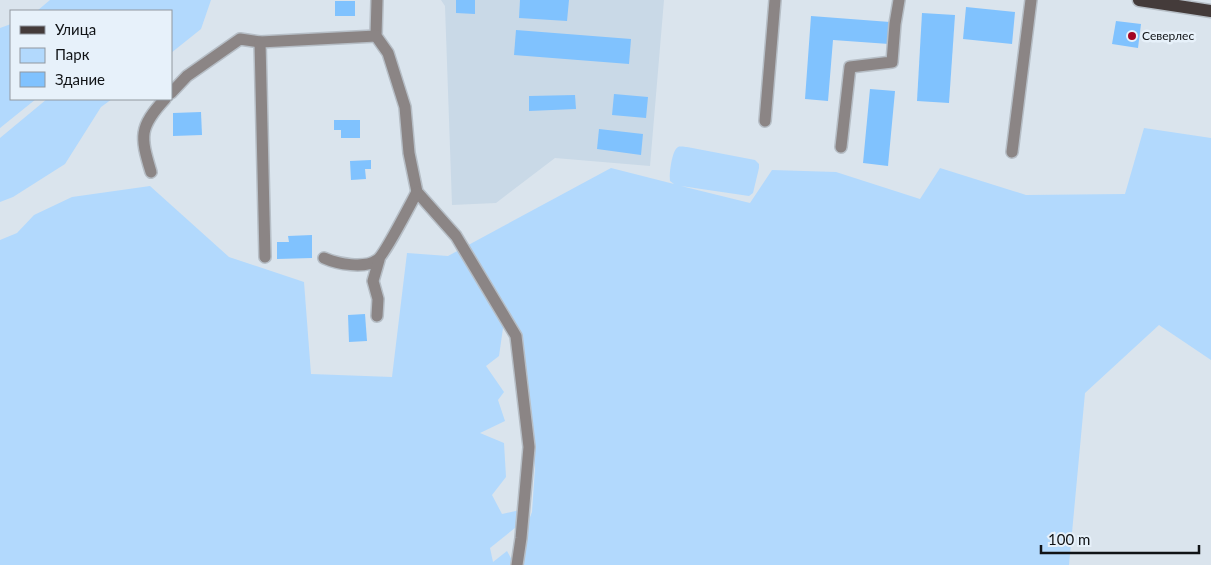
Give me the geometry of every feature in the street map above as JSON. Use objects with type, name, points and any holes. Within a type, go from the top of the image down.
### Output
[{"type":"main road","points":[[1139,0],[1209,7]]},
{"type":"street","points":[[377,0],[376,36],[388,53],[405,107],[409,153],[417,192],[456,236],[516,336],[529,448],[517,565]]},
{"type":"street","points":[[765,121],[775,0]]},
{"type":"street","points":[[841,147],[850,67],[892,62],[899,0]]},
{"type":"street","points":[[1012,152],[1031,0]]},
{"type":"street","points":[[172,92],[187,76],[240,39],[260,42],[376,36]]},
{"type":"street","points":[[260,42],[265,257]]},
{"type":"street","points":[[151,172],[146,156],[143,131],[150,115],[165,100]]},
{"type":"street","points":[[376,316],[378,299],[373,281],[378,260],[417,192]]},
{"type":"street","points":[[324,258],[330,261],[365,266],[378,260]]},
{"type":"shaded area","points":[[441,0],[664,0],[650,166],[555,158],[496,203],[452,205],[445,6]]},
{"type":"green space","points":[[50,0],[211,0],[201,29],[172,52],[172,10],[38,10]]},
{"type":"green space","points":[[10,24],[10,100],[35,100],[0,128],[0,28]]},
{"type":"green space","points":[[46,100],[111,100],[101,107],[65,164],[13,197],[0,202],[0,138]]},
{"type":"green space","points":[[1144,128],[1211,138],[1211,360],[1159,325],[1085,393],[1069,565],[0,565],[0,240],[17,233],[34,215],[72,197],[150,186],[229,257],[304,282],[311,374],[392,377],[407,253],[448,256],[611,168],[674,184],[670,181],[671,168],[674,153],[679,147],[755,160],[759,164],[759,168],[753,193],[749,196],[681,186],[750,203],[772,170],[836,172],[920,199],[940,168],[1026,195],[1125,194]],"holes":[[[516,326],[535,468],[532,512],[513,562],[507,551],[493,562],[490,548],[526,519],[520,510],[502,514],[492,495],[506,477],[504,443],[480,433],[505,421],[498,400],[504,392],[486,366],[499,356],[503,328]]]},
{"type":"building","points":[[456,0],[475,0],[475,14],[456,13]]},
{"type":"building","points":[[520,0],[569,0],[567,21],[519,18]]},
{"type":"building","points":[[335,1],[355,1],[355,16],[335,16]]},
{"type":"building","points":[[966,7],[1015,12],[1012,44],[963,39]]},
{"type":"building","points":[[922,13],[955,15],[949,103],[917,101]]},
{"type":"building","points":[[811,16],[890,22],[889,44],[833,40],[828,101],[805,99]]},
{"type":"building","points":[[1116,21],[1141,24],[1138,48],[1112,44]]},
{"type":"building","points":[[516,30],[631,39],[629,64],[514,55]]},
{"type":"building","points":[[870,89],[895,91],[888,166],[863,163]]},
{"type":"building","points":[[614,94],[648,97],[646,118],[612,115]]},
{"type":"building","points":[[575,95],[576,109],[529,111],[529,96]]},
{"type":"building","points":[[201,112],[202,135],[173,136],[173,113]]},
{"type":"building","points":[[334,120],[360,120],[360,138],[341,138],[341,130],[334,130]]},
{"type":"building","points":[[599,129],[643,134],[641,155],[597,149]]},
{"type":"building","points":[[371,160],[371,169],[365,169],[366,179],[351,180],[350,161]]},
{"type":"building","points":[[312,235],[312,258],[277,259],[277,242],[289,242],[288,236]]},
{"type":"building","points":[[365,314],[367,341],[349,342],[348,315]]},
{"type":"place","name":"Северлес","points":[[1132,36]]}]
